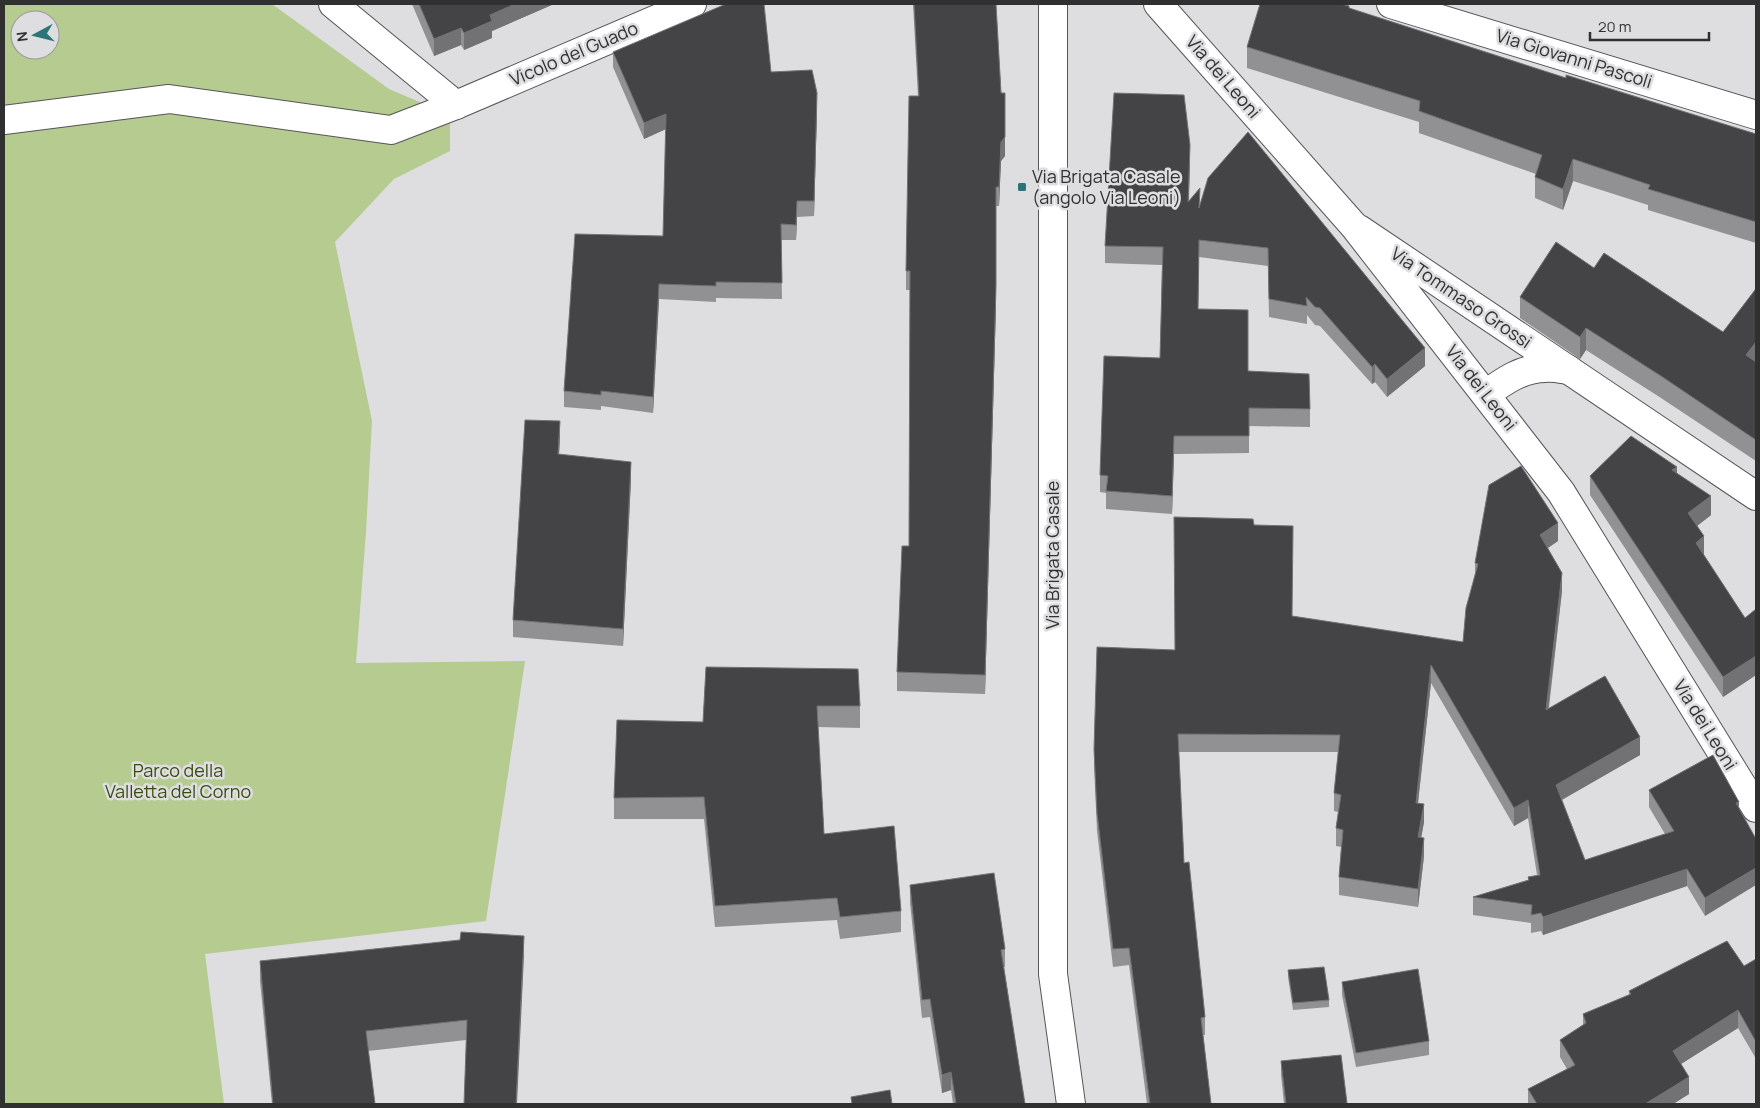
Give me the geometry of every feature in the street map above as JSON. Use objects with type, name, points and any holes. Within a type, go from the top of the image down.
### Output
[{"type":"street","points":[[333,4],[456,105]]},
{"type":"street","name":"Vicolo del Guado","points":[[4,120],[169,99],[391,130],[456,105],[692,4]]},
{"type":"street","name":"Via Brigata Casale","points":[[1053,4],[1053,974],[1071,1104]]},
{"type":"street","name":"Via dei Leoni","points":[[1158,4],[1354,226],[1561,492],[1756,808]]},
{"type":"street","name":"Via Giovanni Pascoli","points":[[1391,4],[1756,115]]},
{"type":"street","name":"Via Tommaso Grossi","points":[[1354,226],[1756,496]]},
{"type":"street","name":"Via Tommaso Grossi","points":[[1486,394],[1502,382],[1519,373],[1546,368],[1569,370]]},
{"type":"green space","name":"Parco della Valletta del Corno","points":[[4,4],[272,4],[389,89],[450,115],[450,151],[394,179],[335,242],[372,421],[356,663],[525,661],[486,921],[205,954],[224,1104],[4,1104]]},
{"type":"building","points":[[419,4],[515,4],[490,15],[492,21],[464,33],[461,28],[434,39]]},
{"type":"building","points":[[726,4],[764,4],[771,72],[812,70],[817,93],[814,201],[797,201],[796,225],[781,224],[782,283],[716,282],[716,286],[659,284],[653,397],[601,391],[601,395],[564,391],[575,234],[663,236],[666,114],[644,123],[613,52]]},
{"type":"building","points":[[914,4],[996,4],[1001,93],[1005,93],[1005,137],[1001,142],[999,187],[996,187],[996,285],[985,675],[897,672],[902,546],[909,546],[910,271],[906,271],[909,96],[919,96]]},
{"type":"building","points":[[1260,4],[1341,4],[1349,6],[1349,8],[1566,78],[1566,75],[1756,134],[1756,222],[1648,189],[1650,185],[1573,159],[1563,189],[1535,177],[1542,155],[1419,111],[1420,101],[1247,47]]},
{"type":"building","points":[[1114,93],[1184,95],[1190,145],[1188,202],[1200,188],[1199,208],[1208,178],[1248,132],[1425,348],[1387,379],[1375,364],[1372,367],[1320,308],[1315,307],[1306,297],[1307,306],[1269,299],[1268,248],[1199,240],[1198,309],[1248,310],[1248,371],[1309,374],[1310,409],[1249,408],[1249,436],[1174,436],[1172,496],[1106,491],[1108,476],[1100,475],[1104,356],[1160,358],[1163,247],[1105,246]]},
{"type":"building","points":[[1556,242],[1594,268],[1604,253],[1723,332],[1756,287],[1756,342],[1746,355],[1756,362],[1756,440],[1586,328],[1580,337],[1520,297]]},
{"type":"building","points":[[525,420],[560,421],[558,454],[631,462],[623,629],[513,620]]},
{"type":"building","points":[[1631,436],[1677,467],[1672,470],[1711,496],[1688,513],[1704,536],[1696,543],[1745,618],[1756,609],[1756,656],[1723,677],[1590,476]]},
{"type":"building","points":[[1521,466],[1558,523],[1540,535],[1562,573],[1546,710],[1605,676],[1640,737],[1556,785],[1585,860],[1674,831],[1649,790],[1713,755],[1739,802],[1736,803],[1756,839],[1756,868],[1705,898],[1687,869],[1543,917],[1541,913],[1531,915],[1532,905],[1473,897],[1529,880],[1528,877],[1540,875],[1528,800],[1514,808],[1431,665],[1416,803],[1424,804],[1418,837],[1424,838],[1418,889],[1339,877],[1343,830],[1336,828],[1341,795],[1334,793],[1340,735],[1178,734],[1184,863],[1189,862],[1205,1017],[1201,1018],[1211,1104],[1150,1104],[1129,948],[1113,949],[1097,813],[1094,749],[1097,647],[1175,650],[1174,517],[1253,519],[1254,525],[1293,526],[1292,616],[1463,642],[1466,608],[1478,564],[1475,563],[1489,485]]},
{"type":"building","points":[[706,667],[858,669],[860,706],[817,706],[824,834],[894,826],[901,911],[840,917],[837,898],[715,906],[704,797],[614,798],[617,720],[703,722]]},
{"type":"building","points":[[994,873],[1005,949],[1001,950],[1025,1104],[956,1104],[951,1072],[942,1075],[930,999],[922,1000],[910,885]]},
{"type":"building","points":[[461,932],[524,936],[516,1104],[464,1104],[467,1020],[366,1031],[375,1104],[273,1104],[260,961],[460,940]]},
{"type":"building","points":[[1727,941],[1744,966],[1756,959],[1756,1040],[1738,1010],[1673,1051],[1689,1077],[1645,1104],[1537,1104],[1528,1089],[1575,1065],[1560,1040],[1586,1023],[1583,1014],[1631,994],[1629,991]]},
{"type":"building","points":[[1324,967],[1329,1000],[1293,1003],[1288,970]]},
{"type":"building","points":[[1418,969],[1429,1041],[1356,1053],[1342,982]]},
{"type":"building","points":[[1341,1055],[1347,1103],[1286,1104],[1281,1061]]},
{"type":"building","points":[[890,1090],[892,1104],[852,1104],[851,1097]]},
{"type":"place","name":"Via Brigata Casale (angolo Via Leoni)","points":[[1022,187]]}]
